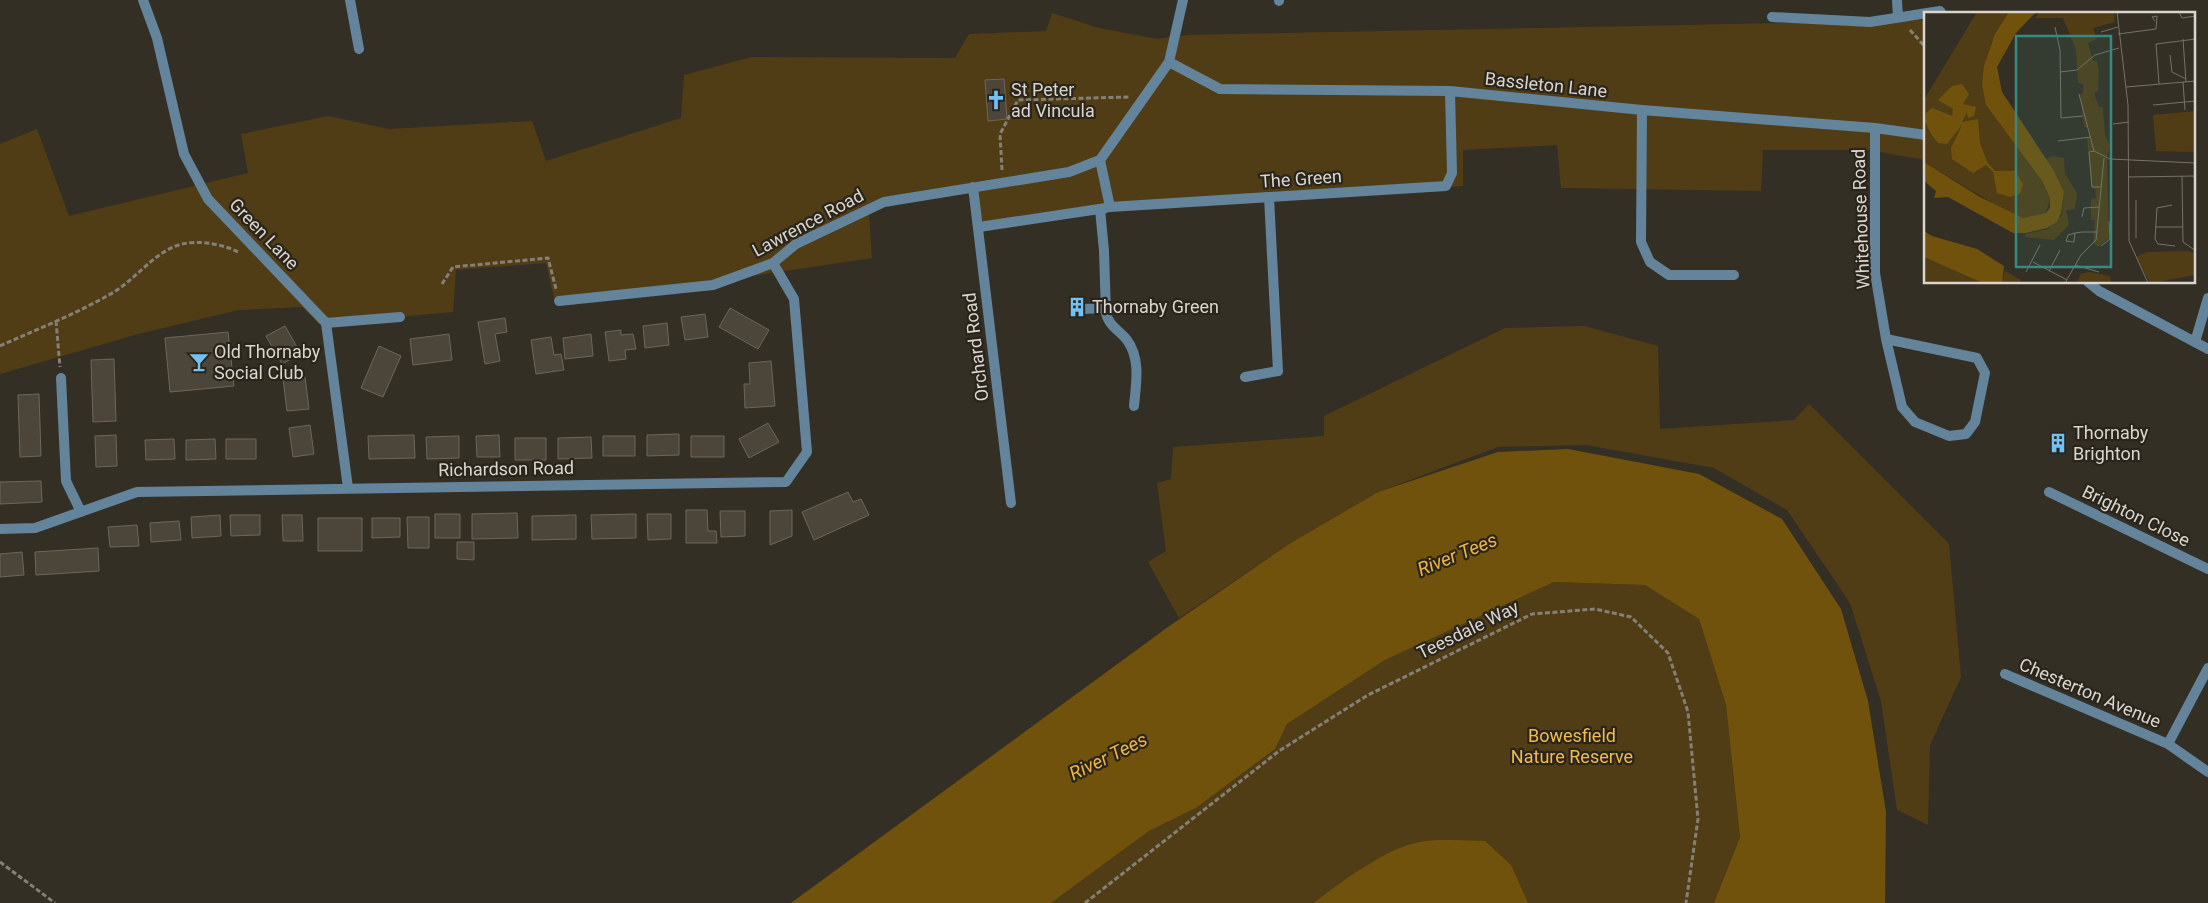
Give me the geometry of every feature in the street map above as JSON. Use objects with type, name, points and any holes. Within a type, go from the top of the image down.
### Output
[{"type":"street","name":"Green Lane","points":[[143,0],[157,38],[184,154],[208,199],[326,323]]},
{"type":"street","points":[[350,0],[358,49]]},
{"type":"street","points":[[1134,406],[1137,378],[1134,354],[1128,340],[1107,319],[1104,250],[1105,208],[1100,160],[1169,62],[1183,0]]},
{"type":"street","points":[[1897,0],[1898,17]]},
{"type":"street","points":[[1772,17],[1870,22],[1924,13]]},
{"type":"street","name":"Bassleton Lane","points":[[1169,62],[1220,89],[1450,92],[1642,110],[1875,128],[1924,135]]},
{"type":"street","name":"The Green","points":[[979,227],[1105,208],[1446,186],[1452,172],[1450,92]]},
{"type":"street","points":[[1642,110],[1641,242],[1650,262],[1669,275],[1734,275]]},
{"type":"street","name":"Whitehouse Road","points":[[1875,128],[1875,273],[1886,339],[1902,407],[1915,422],[1949,436],[1966,434],[1975,422],[1985,373],[1977,358],[1886,339]]},
{"type":"street","name":"Lawrence Road","points":[[559,301],[712,285],[773,263],[796,244],[884,202],[1069,172],[1100,160]]},
{"type":"street","name":"Orchard Road","points":[[973,187],[1012,503]]},
{"type":"street","points":[[1245,377],[1278,371],[1269,197]]},
{"type":"street","name":"Richardson Road","points":[[0,529],[35,528],[137,492],[786,482],[808,452],[794,299],[773,263]]},
{"type":"street","points":[[2090,284],[2099,291],[2208,349]]},
{"type":"street","points":[[2195,342],[2208,298]]},
{"type":"street","points":[[1083,309],[1106,308]]},
{"type":"street","points":[[348,488],[326,323],[400,318]]},
{"type":"street","points":[[61,378],[66,481],[81,512]]},
{"type":"street","name":"Brighton Close","points":[[2049,492],[2208,568]]},
{"type":"street","name":"Chesterton Avenue","points":[[2004,674],[2168,744],[2208,668]]},
{"type":"street","points":[[2168,744],[2208,772]]},
{"type":"path","points":[[1898,17],[1924,46]]},
{"type":"path","points":[[1002,183],[1000,134],[1018,100],[1145,96]]},
{"type":"path","points":[[0,346],[56,321],[115,291],[159,256],[181,244],[201,242],[227,246],[244,254]]},
{"type":"path","points":[[442,284],[453,267],[548,258],[559,301]]},
{"type":"path","points":[[56,321],[61,378]]},
{"type":"path","name":"Teesdale Way","points":[[1085,903],[1279,751],[1368,695],[1532,614],[1595,608],[1631,617],[1668,653],[1688,712],[1698,819],[1686,903]]},
{"type":"path","points":[[0,862],[55,903]]},
{"type":"green space","points":[[1052,13],[1099,28],[1157,39],[1189,35],[1924,20],[1924,160],[1869,150],[1763,150],[1761,191],[1561,188],[1557,145],[1463,150],[1463,186],[1111,211],[976,231],[970,193],[883,207],[869,214],[872,258],[713,282],[554,298],[546,263],[456,270],[453,312],[319,324],[302,307],[239,310],[142,333],[0,374],[0,144],[37,129],[69,216],[248,173],[241,134],[328,116],[389,129],[532,121],[546,161],[681,118],[684,75],[752,57],[955,58],[969,34],[1046,31]]},
{"type":"green space","points":[[1584,326],[1658,346],[1660,429],[1794,420],[1809,404],[1949,544],[1961,677],[1930,745],[1928,825],[1897,810],[1881,701],[1850,603],[1787,510],[1714,468],[1586,445],[1498,447],[1378,492],[1289,544],[1179,618],[1148,562],[1166,551],[1157,483],[1171,479],[1173,447],[1324,436],[1324,416],[1505,328]]},
{"type":"green space","name":"Bowesfield Nature Reserve","points":[[1554,582],[1645,585],[1699,619],[1726,705],[1740,837],[1714,903],[1051,903],[1149,831],[1196,808],[1275,749],[1287,724],[1385,660]]},
{"type":"water","name":"River Tees","points":[[1568,449],[1699,474],[1782,519],[1841,609],[1868,701],[1886,812],[1885,903],[1714,903],[1740,837],[1726,705],[1699,619],[1645,585],[1554,582],[1385,660],[1287,724],[1275,749],[1196,808],[1149,831],[1051,903],[791,903],[1168,627],[1289,544],[1378,492],[1498,452]]},
{"type":"water","points":[[1451,840],[1485,841],[1511,865],[1528,903],[1314,903],[1350,876],[1393,851],[1420,842]]},
{"type":"building","name":"St Peter ad Vincula","points":[[1004,79],[1007,119],[988,121],[985,80]]},
{"type":"building","name":"Thornaby Green","points":[[1083,304],[1083,313],[1071,313],[1070,305]]},
{"type":"building","points":[[730,308],[769,330],[758,349],[719,327]]},
{"type":"building","points":[[705,314],[708,337],[685,340],[681,317]]},
{"type":"building","points":[[505,318],[507,332],[495,334],[500,361],[485,364],[478,322]]},
{"type":"building","points":[[667,323],[669,345],[645,348],[643,326]]},
{"type":"building","points":[[285,326],[301,354],[282,364],[266,336]]},
{"type":"building","points":[[621,330],[621,335],[633,334],[636,349],[625,350],[626,359],[609,361],[605,332]]},
{"type":"building","name":"Old Thornaby Social Club","points":[[228,332],[234,386],[170,392],[165,338]]},
{"type":"building","points":[[449,334],[452,360],[413,365],[410,339]]},
{"type":"building","points":[[591,334],[593,356],[565,359],[563,338]]},
{"type":"building","points":[[551,337],[554,355],[561,354],[564,370],[536,374],[531,340]]},
{"type":"building","points":[[379,346],[401,356],[383,397],[361,388]]},
{"type":"building","points":[[114,359],[116,421],[93,422],[91,360]]},
{"type":"building","points":[[771,361],[775,406],[745,408],[744,384],[750,384],[749,363]]},
{"type":"building","points":[[305,377],[309,409],[287,411],[283,379]]},
{"type":"building","points":[[39,394],[41,456],[20,457],[18,395]]},
{"type":"building","points":[[768,423],[779,442],[749,458],[739,439]]},
{"type":"building","points":[[310,425],[314,454],[293,457],[289,428]]},
{"type":"building","points":[[679,434],[679,455],[647,456],[647,435]]},
{"type":"building","name":"Thornaby Brighton","points":[[2057,434],[2066,439],[2060,451],[2050,447]]},
{"type":"building","points":[[116,435],[117,466],[96,467],[95,436]]},
{"type":"building","points":[[414,435],[415,458],[369,459],[368,436]]},
{"type":"building","points":[[499,435],[500,457],[477,457],[476,436]]},
{"type":"building","points":[[459,436],[459,458],[427,459],[426,437]]},
{"type":"building","points":[[603,436],[635,436],[635,456],[603,456]]},
{"type":"building","points":[[691,436],[724,436],[724,457],[691,457]]},
{"type":"building","points":[[591,437],[592,458],[558,459],[558,438]]},
{"type":"building","points":[[515,438],[546,438],[546,460],[515,460]]},
{"type":"building","points":[[174,439],[175,459],[146,460],[145,440]]},
{"type":"building","points":[[215,439],[216,459],[186,460],[186,440]]},
{"type":"building","points":[[226,439],[256,439],[256,459],[226,459]]},
{"type":"building","points":[[41,481],[42,502],[0,504],[0,482]]},
{"type":"building","points":[[848,492],[853,502],[861,499],[869,515],[814,540],[802,512]]},
{"type":"building","points":[[686,510],[707,510],[708,531],[716,531],[717,543],[686,543]]},
{"type":"building","points":[[792,510],[792,536],[770,545],[770,511]]},
{"type":"building","points":[[720,511],[745,511],[745,536],[721,537]]},
{"type":"building","points":[[517,513],[518,538],[472,539],[472,514]]},
{"type":"building","points":[[435,514],[460,514],[460,538],[435,538]]},
{"type":"building","points":[[636,514],[636,538],[592,539],[591,515]]},
{"type":"building","points":[[647,514],[671,514],[671,539],[648,540]]},
{"type":"building","points":[[220,515],[221,536],[192,538],[191,517]]},
{"type":"building","points":[[230,515],[260,515],[260,535],[231,536]]},
{"type":"building","points":[[282,515],[302,515],[303,541],[283,541]]},
{"type":"building","points":[[576,515],[576,539],[532,540],[532,516]]},
{"type":"building","points":[[407,517],[429,517],[429,548],[408,548]]},
{"type":"building","points":[[318,518],[362,518],[362,551],[318,551]]},
{"type":"building","points":[[372,518],[400,518],[400,537],[372,538]]},
{"type":"building","points":[[179,521],[181,540],[151,542],[150,523]]},
{"type":"building","points":[[137,525],[139,546],[110,547],[108,527]]},
{"type":"building","points":[[457,542],[474,542],[474,560],[457,559]]},
{"type":"building","points":[[98,548],[99,571],[36,575],[35,552]]},
{"type":"building","points":[[22,552],[24,575],[0,577],[0,554]]},
{"type":"place","name":"St Peter ad Vincula","points":[[996,100]]},
{"type":"place","name":"Thornaby Green","points":[[1077,307]]},
{"type":"place","name":"Old Thornaby Social Club","points":[[199,362]]},
{"type":"place","name":"Thornaby Brighton","points":[[2058,443]]}]
